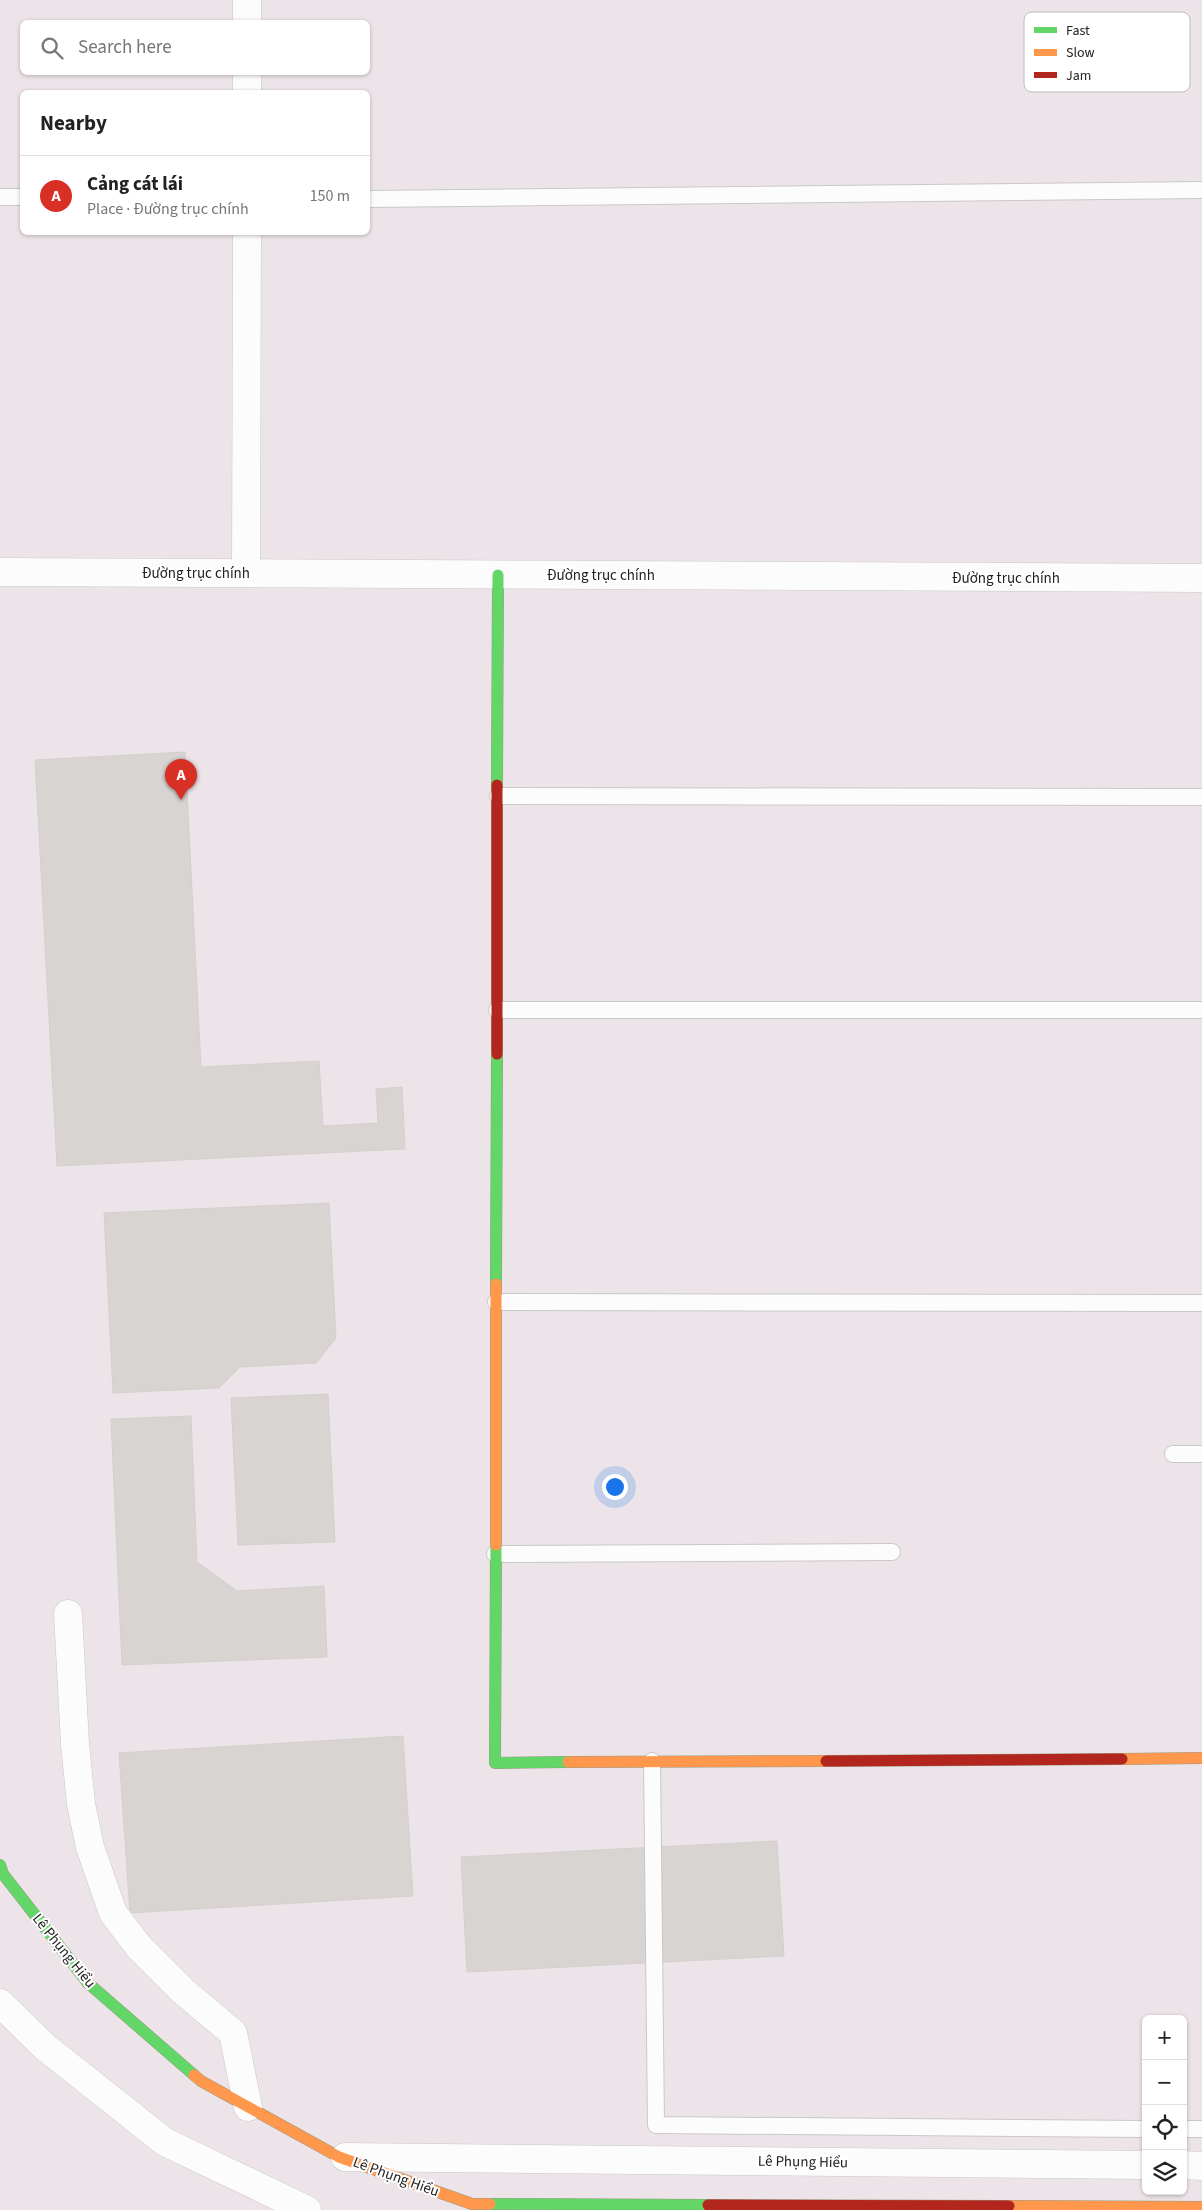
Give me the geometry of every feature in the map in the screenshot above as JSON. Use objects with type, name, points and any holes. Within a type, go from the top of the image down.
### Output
[{"type":"street","points":[[247,0],[247,20]]},
{"type":"street","points":[[247,75],[247,90]]},
{"type":"street","points":[[246,573],[247,235]]},
{"type":"street","name":"Đường trục chính","points":[[0,572],[1202,578]]},
{"type":"street","points":[[498,575],[495,1763],[1202,1758]]},
{"type":"street","points":[[68,1614],[75,1744],[81,1804],[90,1847],[113,1913],[139,1947],[183,1991],[233,2033],[248,2107]]},
{"type":"street","name":"Lê Phụng Hiểu","points":[[0,1865],[3,1874],[88,1983],[201,2081],[340,2157],[472,2204],[1202,2207]]},
{"type":"street","points":[[0,2002],[45,2047],[165,2142],[307,2210]]},
{"type":"street","name":"Lê Phụng Hiểu","points":[[340,2157],[1142,2165]]},
{"type":"street","points":[[1187,2165],[1202,2166]]},
{"type":"lane","points":[[370,199],[1202,190]]},
{"type":"lane","points":[[0,197],[20,197]]},
{"type":"lane","points":[[498,796],[1202,797]]},
{"type":"lane","points":[[497,1010],[1202,1010]]},
{"type":"lane","points":[[496,1302],[1202,1303]]},
{"type":"lane","points":[[1173,1454],[1202,1454]]},
{"type":"lane","points":[[495,1554],[892,1552]]},
{"type":"lane","points":[[652,1762],[656,2125],[1142,2129]]},
{"type":"lane","points":[[1187,2129],[1202,2129]]},
{"type":"shaded area","points":[[0,0],[1202,0],[1202,2210],[0,2210]]},
{"type":"building","points":[[185,752],[201,1067],[319,1061],[323,1126],[378,1123],[376,1089],[402,1087],[405,1149],[57,1166],[35,760]]},
{"type":"building","points":[[329,1203],[336,1338],[316,1363],[240,1367],[219,1388],[113,1393],[104,1213]]},
{"type":"building","points":[[328,1394],[335,1542],[238,1545],[231,1398]]},
{"type":"building","points":[[191,1416],[197,1562],[237,1591],[324,1586],[327,1657],[122,1665],[111,1419]]},
{"type":"building","points":[[403,1736],[413,1896],[130,1913],[119,1753]]},
{"type":"building","points":[[777,1841],[784,1956],[467,1972],[461,1857]]},
{"type":"traffic: fast","points":[[497,785],[498,575]]},
{"type":"traffic: fast","points":[[496,1284],[497,1054]]},
{"type":"traffic: fast","points":[[496,1545],[495,1763],[568,1762]]},
{"type":"traffic: fast","points":[[0,1865],[3,1874],[88,1983],[194,2075]]},
{"type":"traffic: fast","points":[[490,2204],[708,2205]]},
{"type":"traffic: slow","points":[[496,1284],[496,1545]]},
{"type":"traffic: slow","points":[[1122,1759],[1202,1758]]},
{"type":"traffic: slow","points":[[568,1762],[826,1761]]},
{"type":"traffic: slow","points":[[194,2075],[201,2081],[339,2157],[472,2204],[490,2204]]},
{"type":"traffic: slow","points":[[1009,2206],[1202,2207]]},
{"type":"traffic: jam","points":[[497,785],[497,1054]]},
{"type":"traffic: jam","points":[[826,1761],[1122,1759]]},
{"type":"traffic: jam","points":[[708,2205],[1009,2206]]},
{"type":"place","name":"Cảng cát lái","points":[[181,800]]}]
